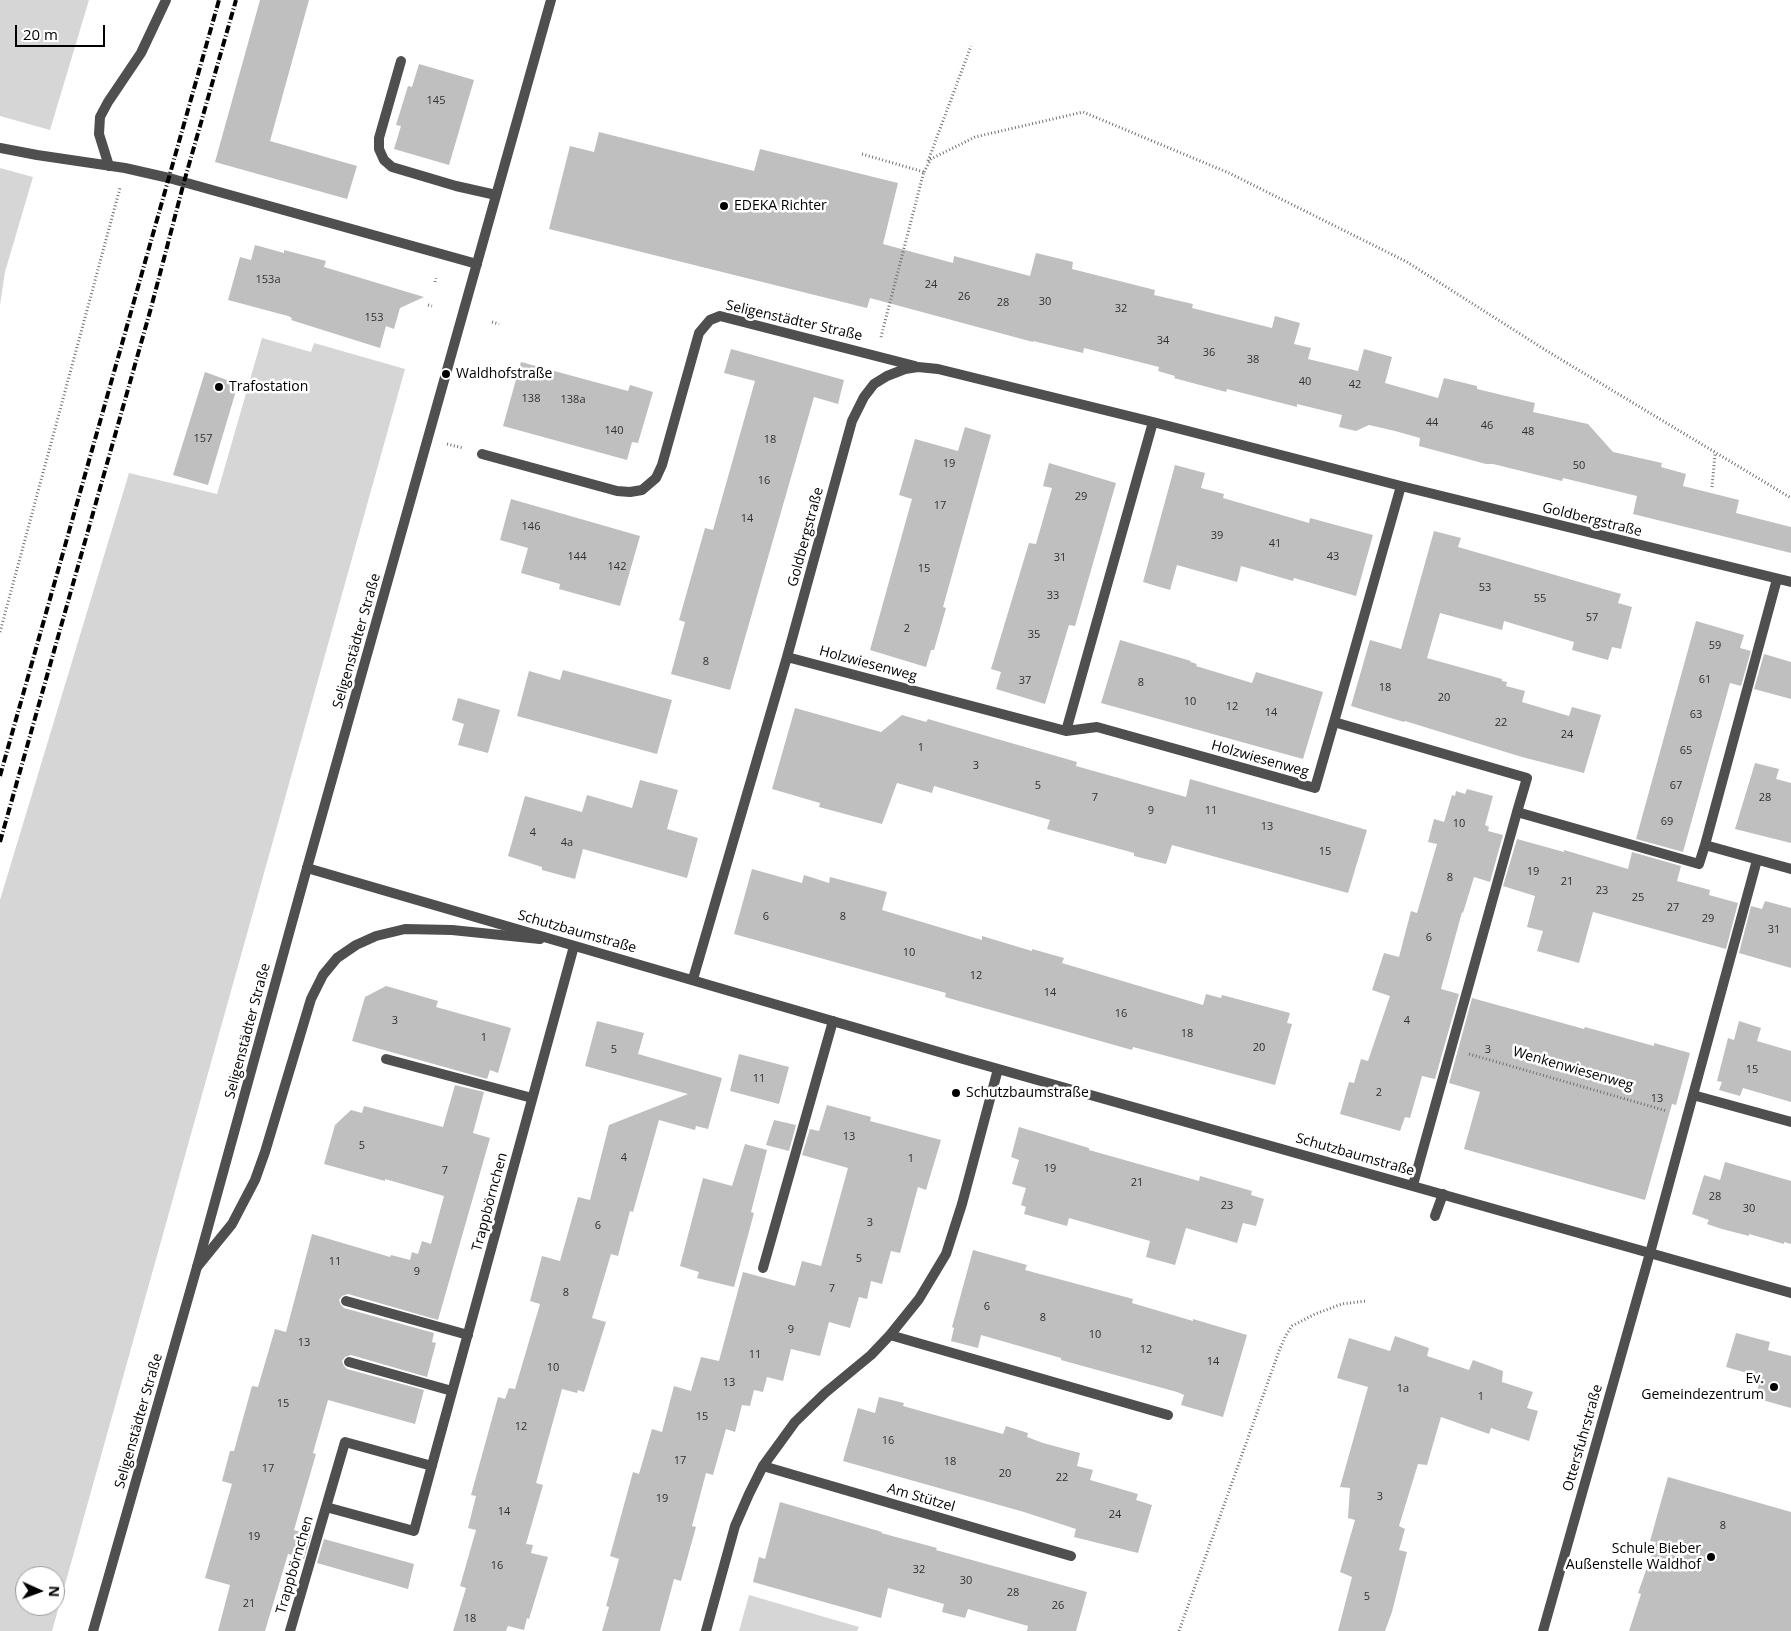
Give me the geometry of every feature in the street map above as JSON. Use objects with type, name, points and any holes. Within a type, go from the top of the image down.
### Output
[{"type":"street","points":[[109,166],[99,134],[100,117],[141,53],[166,0]]},
{"type":"street","name":"Seligenstädter Straße","points":[[93,1631],[197,1267],[551,0]]},
{"type":"street","points":[[401,61],[379,138],[379,149],[384,160],[392,166],[456,186],[496,195]]},
{"type":"street","points":[[0,148],[40,156],[125,168],[168,178],[476,264]]},
{"type":"street","name":"Seligenstädter Straße","points":[[482,454],[617,491],[630,492],[642,490],[656,478],[662,466],[699,333],[710,320],[720,316],[918,367]]},
{"type":"street","name":"Goldbergstraße","points":[[693,979],[787,657],[852,421],[864,397],[874,384],[887,376],[905,369],[918,367],[938,369],[1791,582]]},
{"type":"street","points":[[1066,731],[1153,422]]},
{"type":"street","points":[[1401,486],[1334,722],[1527,778],[1413,1185]]},
{"type":"street","points":[[1517,812],[1700,864],[1777,578]]},
{"type":"street","name":"Holzwiesenweg","points":[[787,657],[1066,731],[1097,727],[1315,788],[1334,722]]},
{"type":"street","points":[[1705,845],[1791,869]]},
{"type":"street","points":[[1650,1253],[1758,860]]},
{"type":"street","name":"Schutzbaumstraße","points":[[308,868],[998,1069],[1791,1293]]},
{"type":"street","points":[[197,1267],[232,1224],[255,1180],[311,999],[323,975],[337,958],[356,945],[376,936],[406,929],[452,930],[556,940]]},
{"type":"street","name":"Trappbörnchen","points":[[326,1507],[414,1531],[574,946]]},
{"type":"street","points":[[764,1268],[832,1020]]},
{"type":"street","points":[[386,1059],[532,1098]]},
{"type":"street","points":[[706,1631],[735,1526],[763,1466],[808,1409],[871,1355],[890,1335],[919,1299],[946,1254],[962,1204],[998,1069]]},
{"type":"street","points":[[1693,1095],[1791,1122]]},
{"type":"street","points":[[1435,1216],[1443,1194]]},
{"type":"street","name":"Ottersfuhrstraße","points":[[1543,1631],[1650,1253]]},
{"type":"street","points":[[346,1301],[468,1335]]},
{"type":"street","points":[[890,1335],[1168,1415]]},
{"type":"street","points":[[349,1362],[452,1391]]},
{"type":"street","name":"Trappbörnchen","points":[[290,1631],[345,1442],[432,1466]]},
{"type":"street","name":"Am Stützel","points":[[763,1466],[1072,1556]]},
{"type":"path","points":[[876,355],[924,172],[971,46]]},
{"type":"path","points":[[924,172],[930,159],[975,137],[1083,112],[1229,173],[1407,262],[1547,351],[1715,454],[1791,498]]},
{"type":"path","points":[[862,154],[924,172]]},
{"type":"path","points":[[0,632],[125,168]]},
{"type":"path","points":[[492,322],[499,324]]},
{"type":"path","points":[[429,438],[482,454]]},
{"type":"path","points":[[1712,487],[1715,454]]},
{"type":"path","name":"Wenkenwiesenweg","points":[[1451,1048],[1687,1116]]},
{"type":"path","points":[[1179,1631],[1286,1335],[1292,1326],[1315,1314],[1342,1304],[1366,1301]]},
{"type":"shaded area","points":[[0,0],[89,0],[50,130],[0,116]]},
{"type":"shaded area","points":[[0,168],[33,177],[5,272],[0,305]]},
{"type":"shaded area","points":[[262,338],[311,352],[314,343],[405,369],[65,1585],[65,1566],[15,1566],[15,1616],[56,1616],[52,1631],[0,1631],[0,900],[129,473],[217,494]]},
{"type":"shaded area","points":[[749,1595],[859,1627],[857,1631],[739,1631]]},
{"type":"building","points":[[260,0],[309,0],[270,141],[357,166],[347,199],[215,162]]},
{"type":"building","points":[[419,64],[474,80],[449,165],[394,149],[401,126],[396,125],[408,86],[412,87]]},
{"type":"building","points":[[599,132],[754,171],[760,149],[898,183],[883,244],[953,263],[954,256],[1030,276],[1036,253],[1073,262],[1072,269],[1155,290],[1154,295],[1193,304],[1192,308],[1272,328],[1275,316],[1300,323],[1294,344],[1311,348],[1308,359],[1358,371],[1364,349],[1392,357],[1385,383],[1438,398],[1444,378],[1477,386],[1477,389],[1535,403],[1533,412],[1588,424],[1613,452],[1662,463],[1661,467],[1686,474],[1683,486],[1739,500],[1736,513],[1791,527],[1791,553],[1633,514],[1637,496],[1563,478],[1562,481],[1493,464],[1486,464],[1419,446],[1420,438],[1395,431],[1369,425],[1356,431],[1339,427],[1342,415],[1297,404],[1297,407],[1227,389],[1226,392],[1174,378],[1175,376],[1158,371],[1159,367],[1084,348],[1083,353],[1033,342],[870,298],[867,308],[549,229],[570,146],[594,152]]},
{"type":"building","points":[[255,245],[326,261],[324,267],[424,297],[400,308],[394,329],[386,326],[380,348],[291,320],[292,318],[288,316],[228,300],[240,257],[251,260]]},
{"type":"building","points":[[731,349],[844,380],[838,404],[814,397],[730,690],[671,674],[685,622],[679,620],[705,528],[713,530],[755,381],[724,373]]},
{"type":"building","points":[[521,362],[628,391],[630,385],[653,392],[638,443],[632,442],[627,460],[503,426]]},
{"type":"building","points":[[205,372],[238,384],[208,485],[173,475]]},
{"type":"building","points":[[965,427],[991,435],[943,607],[946,608],[934,650],[931,650],[926,667],[870,650],[912,499],[899,495],[915,439],[958,451]]},
{"type":"building","points":[[1049,463],[1116,483],[1075,626],[1069,625],[1045,704],[996,689],[1001,672],[991,669],[1029,543],[1036,544],[1052,488],[1043,486]]},
{"type":"building","points":[[1175,465],[1205,473],[1201,488],[1224,494],[1223,498],[1309,523],[1310,518],[1373,535],[1356,596],[1294,578],[1293,581],[1241,566],[1237,582],[1177,565],[1170,590],[1143,582]]},
{"type":"building","points":[[511,499],[640,536],[620,606],[559,589],[560,584],[521,573],[528,548],[500,540]]},
{"type":"building","points":[[1434,531],[1461,538],[1458,547],[1621,594],[1618,603],[1632,607],[1621,649],[1612,647],[1608,660],[1572,650],[1574,642],[1504,621],[1502,630],[1440,613],[1427,658],[1502,679],[1502,681],[1507,682],[1506,686],[1525,691],[1522,702],[1569,716],[1572,707],[1601,715],[1584,773],[1522,757],[1351,706],[1370,640],[1401,649]]},
{"type":"building","points":[[1696,621],[1744,635],[1740,648],[1751,651],[1741,686],[1730,683],[1683,852],[1636,839]]},
{"type":"building","points":[[1120,640],[1191,661],[1197,664],[1196,666],[1252,683],[1256,672],[1323,692],[1303,759],[1101,703]]},
{"type":"building","points":[[1764,654],[1791,662],[1791,699],[1754,689]]},
{"type":"building","points":[[563,670],[672,700],[657,754],[517,716],[529,671],[560,680]]},
{"type":"building","points":[[458,698],[500,710],[488,753],[458,745],[464,724],[452,720]]},
{"type":"building","points":[[795,708],[881,732],[902,715],[926,722],[928,719],[1077,762],[1076,766],[1186,797],[1190,779],[1367,830],[1348,893],[1172,845],[1166,864],[1134,856],[1134,853],[1047,829],[1050,820],[934,786],[932,793],[897,783],[882,824],[819,807],[820,803],[772,789]]},
{"type":"building","points":[[1755,763],[1779,769],[1776,779],[1791,783],[1791,843],[1735,829]]},
{"type":"building","points":[[640,780],[678,790],[667,829],[698,838],[687,878],[583,849],[575,879],[542,870],[542,867],[508,856],[525,796],[582,812],[587,795],[632,808]]},
{"type":"building","points":[[1467,789],[1493,796],[1485,825],[1489,827],[1488,831],[1503,835],[1490,882],[1474,877],[1462,912],[1441,989],[1459,994],[1435,1079],[1422,1076],[1410,1118],[1405,1117],[1400,1131],[1340,1114],[1349,1082],[1354,1083],[1361,1059],[1368,1061],[1390,996],[1372,990],[1384,953],[1399,957],[1411,911],[1417,913],[1437,844],[1428,842],[1434,819],[1444,822],[1452,795],[1455,796],[1456,791],[1465,794]]},
{"type":"building","points":[[1517,839],[1564,852],[1564,850],[1628,869],[1632,852],[1681,866],[1677,881],[1710,890],[1709,895],[1738,903],[1726,949],[1593,912],[1579,963],[1537,951],[1543,931],[1527,927],[1535,896],[1503,886]]},
{"type":"building","points":[[752,869],[802,883],[804,875],[829,883],[830,877],[887,892],[882,910],[982,940],[982,936],[1032,951],[1032,949],[1064,958],[1062,963],[1203,1005],[1206,994],[1221,998],[1222,995],[1290,1013],[1287,1023],[1292,1024],[1275,1085],[1133,1047],[1132,1050],[945,997],[946,993],[734,934]]},
{"type":"building","points":[[1765,901],[1791,908],[1791,968],[1739,953],[1751,906],[1762,909]]},
{"type":"building","points":[[386,986],[438,1001],[436,1007],[511,1028],[498,1073],[490,1070],[487,1079],[352,1041],[365,997]]},
{"type":"building","points":[[1472,998],[1584,1029],[1585,1027],[1654,1046],[1654,1043],[1690,1053],[1676,1105],[1672,1104],[1645,1200],[1464,1149],[1480,1092],[1449,1083]]},
{"type":"building","points":[[597,1021],[644,1033],[638,1054],[722,1078],[708,1129],[696,1126],[695,1130],[659,1120],[633,1212],[630,1211],[618,1256],[611,1254],[592,1318],[606,1322],[584,1392],[578,1390],[577,1393],[562,1389],[536,1483],[543,1485],[526,1544],[533,1545],[531,1553],[548,1557],[524,1630],[508,1626],[506,1631],[453,1631],[466,1588],[460,1586],[476,1530],[468,1528],[476,1496],[471,1495],[498,1397],[505,1399],[509,1388],[515,1389],[540,1304],[530,1301],[542,1256],[560,1261],[578,1197],[590,1200],[609,1125],[688,1094],[585,1066]]},
{"type":"building","points":[[1739,1021],[1761,1028],[1757,1041],[1791,1051],[1791,1102],[1743,1088],[1740,1096],[1719,1090],[1722,1082],[1717,1081],[1728,1038],[1734,1040]]},
{"type":"building","points":[[739,1054],[789,1067],[779,1104],[730,1091]]},
{"type":"building","points":[[455,1085],[484,1092],[473,1133],[490,1138],[438,1320],[348,1294],[342,1296],[339,1300],[344,1308],[434,1333],[432,1342],[436,1343],[427,1377],[351,1355],[345,1357],[342,1361],[347,1369],[424,1390],[415,1424],[328,1400],[313,1453],[316,1454],[294,1530],[311,1535],[304,1559],[288,1554],[265,1631],[218,1631],[230,1585],[205,1578],[232,1484],[222,1481],[230,1451],[234,1451],[252,1386],[258,1387],[275,1329],[286,1332],[312,1234],[390,1257],[391,1255],[410,1260],[412,1252],[418,1254],[422,1241],[431,1244],[444,1196],[324,1164],[335,1125],[351,1110],[362,1113],[364,1106],[443,1127]]},
{"type":"building","points":[[827,1105],[871,1117],[870,1121],[941,1140],[926,1190],[918,1187],[900,1253],[891,1251],[882,1284],[871,1281],[867,1299],[859,1297],[850,1328],[829,1322],[820,1356],[791,1349],[783,1381],[767,1377],[763,1392],[754,1390],[750,1406],[742,1405],[735,1432],[726,1429],[713,1475],[706,1473],[692,1526],[696,1527],[681,1581],[674,1579],[660,1631],[602,1631],[609,1607],[606,1606],[619,1559],[610,1556],[633,1472],[639,1474],[652,1429],[662,1432],[674,1386],[691,1391],[701,1357],[719,1361],[743,1272],[795,1286],[802,1261],[821,1266],[848,1168],[802,1155],[810,1129],[819,1131]]},
{"type":"building","points":[[774,1120],[796,1125],[789,1151],[766,1145]]},
{"type":"building","points":[[1019,1127],[1089,1148],[1089,1150],[1199,1181],[1200,1176],[1252,1191],[1251,1195],[1264,1199],[1256,1226],[1243,1223],[1237,1243],[1186,1228],[1175,1265],[1146,1257],[1150,1241],[1069,1218],[1067,1226],[1024,1214],[1026,1207],[1021,1205],[1026,1188],[1012,1184],[1019,1160],[1011,1157]]},
{"type":"building","points":[[745,1144],[767,1150],[751,1212],[754,1213],[734,1287],[697,1278],[699,1272],[680,1266],[703,1178],[732,1186]]},
{"type":"building","points":[[1725,1162],[1791,1181],[1791,1244],[1722,1229],[1707,1224],[1709,1220],[1692,1214],[1704,1175],[1720,1180]]},
{"type":"building","points":[[973,1250],[1027,1265],[1025,1270],[1133,1299],[1132,1303],[1247,1335],[1223,1417],[1181,1405],[1184,1395],[1177,1392],[1061,1360],[1061,1358],[981,1335],[978,1348],[951,1341],[954,1328],[952,1327]]},
{"type":"building","points":[[1736,1333],[1770,1342],[1768,1350],[1791,1356],[1791,1408],[1755,1398],[1761,1377],[1726,1367]]},
{"type":"building","points":[[1395,1336],[1429,1348],[1427,1356],[1469,1370],[1473,1360],[1503,1371],[1502,1382],[1533,1392],[1527,1408],[1538,1411],[1529,1441],[1491,1428],[1489,1434],[1441,1417],[1427,1465],[1418,1464],[1399,1526],[1405,1529],[1399,1550],[1407,1552],[1392,1612],[1385,1631],[1338,1631],[1352,1577],[1340,1572],[1355,1520],[1348,1518],[1350,1488],[1340,1487],[1368,1387],[1337,1378],[1349,1338],[1390,1351]]},
{"type":"building","points":[[879,1397],[904,1403],[903,1406],[1003,1434],[1006,1426],[1028,1433],[1027,1437],[1043,1443],[1080,1453],[1077,1466],[1093,1470],[1090,1480],[1138,1494],[1136,1500],[1152,1505],[1138,1553],[1074,1537],[1076,1529],[1024,1512],[843,1461],[858,1408],[875,1413]]},
{"type":"building","name":"Schule Bieber Außenstelle Waldhof","points":[[1668,1477],[1791,1512],[1791,1631],[1629,1631],[1641,1594],[1638,1593],[1656,1542],[1650,1541]]},
{"type":"building","points":[[780,1502],[937,1548],[936,1550],[1087,1592],[1076,1631],[1027,1631],[1028,1626],[968,1609],[965,1618],[942,1612],[944,1604],[888,1588],[881,1618],[753,1582],[759,1557],[765,1559]]},
{"type":"building","points":[[324,1539],[414,1564],[408,1589],[317,1563]]},
{"type":"railway","points":[[0,776],[219,0]]},
{"type":"railway","points":[[0,842],[236,0]]},
{"type":"place","name":"EDEKA Richter","points":[[724,206]]},
{"type":"place","name":"Waldhofstraße","points":[[446,374]]},
{"type":"place","name":"Trafostation","points":[[219,387]]},
{"type":"place","name":"Schutzbaumstraße","points":[[956,1093]]},
{"type":"place","name":"Ev. Gemeindezentrum","points":[[1774,1387]]},
{"type":"place","name":"Schule Bieber Außenstelle Waldhof","points":[[1711,1557]]}]
